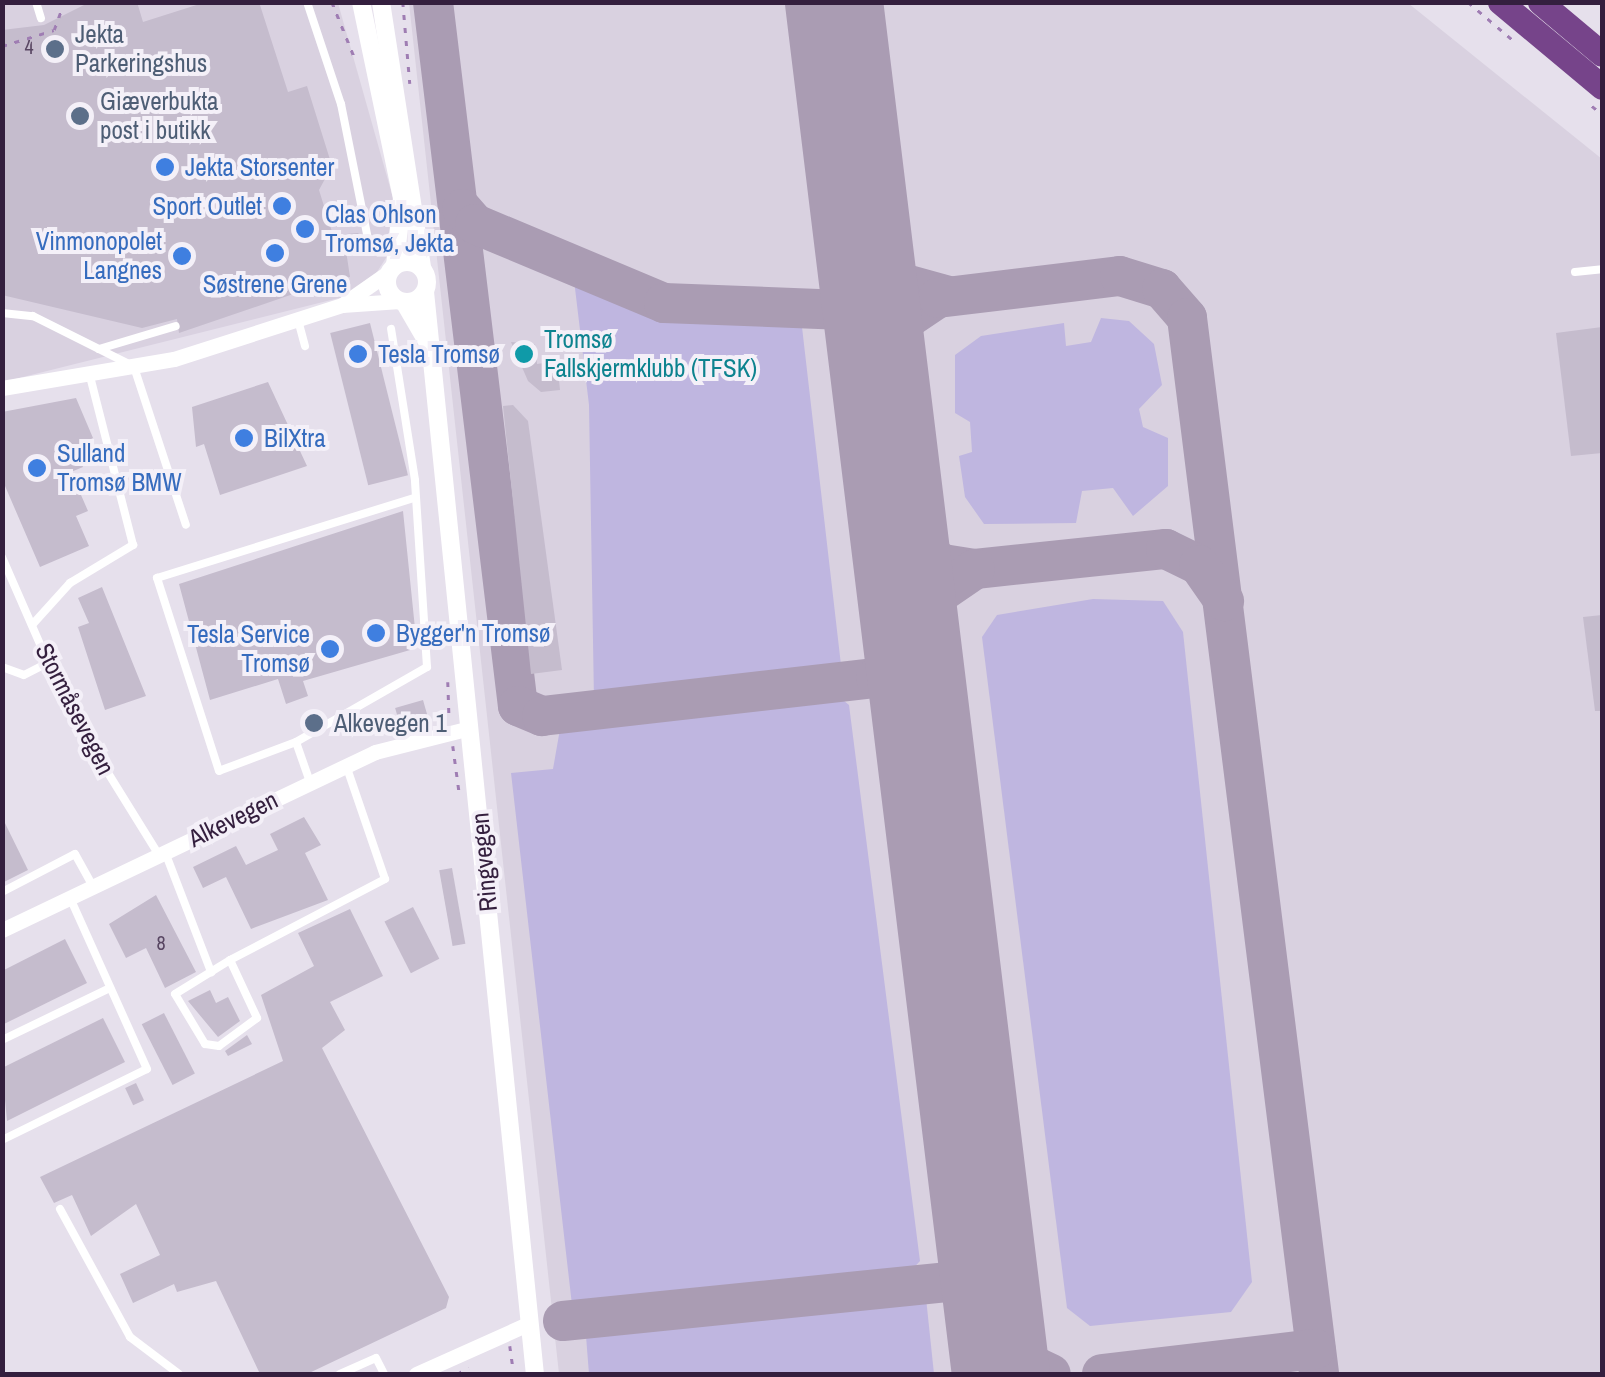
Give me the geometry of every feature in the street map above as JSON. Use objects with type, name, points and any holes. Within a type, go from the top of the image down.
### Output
[{"type":"highway","points":[[1500,2],[1602,87]]},
{"type":"highway","points":[[1540,2],[1602,54]]},
{"type":"street","points":[[361,2],[402,198],[392,269]]},
{"type":"street","points":[[342,305],[392,269],[422,268],[381,2]]},
{"type":"street","name":"Ringvegen","points":[[422,268],[535,1374]]},
{"type":"street","name":"Ringvegen","points":[[392,269],[402,302],[430,350]]},
{"type":"street","points":[[2,388],[133,367],[342,305],[402,302],[425,292]]},
{"type":"street","name":"Alkevegen","points":[[2,930],[346,765],[470,728]]},
{"type":"street","points":[[416,1374],[530,1322]]},
{"type":"lane","points":[[36,2],[41,18]]},
{"type":"lane","points":[[307,2],[341,104],[368,239]]},
{"type":"lane","points":[[1575,272],[1602,269]]},
{"type":"lane","points":[[2,314],[24,312],[133,367],[186,525]]},
{"type":"lane","points":[[298,320],[305,346]]},
{"type":"lane","points":[[99,349],[176,326]]},
{"type":"lane","points":[[391,329],[414,498],[427,668],[296,742],[219,771],[158,578],[414,498]]},
{"type":"lane","points":[[32,625],[70,583],[133,546],[89,373]]},
{"type":"lane","name":"Stormåsevegen","points":[[2,556],[48,662],[162,854],[212,972]]},
{"type":"lane","points":[[2,667],[24,675],[48,662]]},
{"type":"lane","points":[[296,742],[310,782]]},
{"type":"lane","points":[[230,960],[256,1018],[219,1046],[205,1044],[175,994],[230,960],[385,878],[346,765]]},
{"type":"lane","points":[[2,892],[75,854],[93,887]]},
{"type":"lane","points":[[2,1140],[147,1069],[70,898]]},
{"type":"lane","points":[[2,1040],[110,988]]},
{"type":"lane","points":[[60,1209],[130,1338],[179,1374]]},
{"type":"lane","points":[[340,1374],[376,1358],[384,1374]]},
{"type":"path","points":[[403,2],[414,76],[406,86]]},
{"type":"path","points":[[2,46],[54,30],[61,11]]},
{"type":"path","points":[[453,745],[466,811]]},
{"type":"shaded area","name":"Jekta Storsenter","points":[[3,3],[338,3],[395,205],[393,247],[377,272],[343,297],[3,382]]},
{"type":"shaded area","points":[[409,3],[1408,3],[1602,159],[1602,1374],[559,1374]]},
{"type":"shaded area","points":[[574,280],[662,315],[802,327],[841,665],[594,700],[589,405]]},
{"type":"shaded area","points":[[1101,318],[1129,321],[1154,344],[1162,385],[1139,409],[1143,427],[1168,438],[1168,486],[1133,516],[1113,488],[1082,491],[1076,523],[984,524],[965,497],[959,456],[972,452],[970,422],[955,413],[955,355],[981,336],[1064,323],[1066,346],[1091,342]]},
{"type":"shaded area","points":[[1093,599],[1163,601],[1183,632],[1252,1282],[1231,1312],[1090,1326],[1067,1308],[982,637],[997,615]]},
{"type":"shaded area","points":[[838,696],[849,705],[920,1261],[908,1274],[572,1305],[511,773],[553,769],[560,729]]},
{"type":"shaded area","points":[[926,1298],[934,1374],[589,1374],[586,1336]]},
{"type":"building","name":"Jekta Storsenter","points":[[90,2],[137,2],[143,22],[206,2],[259,2],[288,92],[307,86],[332,166],[319,190],[333,235],[359,233],[345,244],[350,277],[299,281],[302,291],[179,333],[177,319],[142,328],[2,295],[2,30],[44,25]]},
{"type":"building","points":[[370,323],[408,475],[368,485],[330,333]]},
{"type":"building","points":[[1602,327],[1602,453],[1571,456],[1556,333]]},
{"type":"building","points":[[511,342],[535,344],[537,364],[557,361],[560,390],[541,392],[528,381]]},
{"type":"building","points":[[268,382],[307,466],[220,495],[204,444],[196,447],[192,407]]},
{"type":"building","points":[[76,398],[93,438],[75,447],[83,467],[71,472],[88,511],[76,516],[89,546],[40,567],[2,479],[2,412]]},
{"type":"building","points":[[513,405],[528,421],[562,670],[531,674],[503,406]]},
{"type":"building","points":[[403,511],[417,648],[303,681],[308,696],[286,704],[278,679],[210,700],[179,584]]},
{"type":"building","points":[[102,587],[146,696],[105,710],[78,627],[89,623],[78,598]]},
{"type":"building","points":[[1602,615],[1602,711],[1595,711],[1583,617]]},
{"type":"building","points":[[423,700],[427,714],[399,722],[395,708]]},
{"type":"building","points":[[2,817],[28,870],[2,883]]},
{"type":"building","points":[[304,817],[321,845],[305,853],[328,900],[251,929],[226,877],[203,888],[193,867],[236,846],[246,865],[278,850],[270,834]]},
{"type":"building","points":[[452,868],[465,944],[453,946],[439,870]]},
{"type":"building","points":[[156,895],[196,972],[165,988],[146,948],[126,958],[109,924]]},
{"type":"building","points":[[413,907],[439,959],[411,973],[384,922]]},
{"type":"building","points":[[350,909],[383,976],[330,1002],[345,1030],[322,1048],[449,1297],[446,1308],[307,1374],[260,1374],[216,1281],[177,1292],[174,1284],[133,1303],[120,1274],[160,1255],[136,1204],[91,1236],[72,1195],[54,1203],[40,1177],[283,1061],[261,995],[314,966],[298,933]]},
{"type":"building","points":[[65,939],[87,983],[2,1025],[2,971]]},
{"type":"building","points":[[210,990],[216,1003],[228,997],[240,1021],[218,1037],[188,1001]]},
{"type":"building","points":[[164,1013],[195,1074],[173,1085],[142,1024]]},
{"type":"building","points":[[103,1018],[125,1062],[7,1121],[2,1068]]},
{"type":"building","points":[[247,1035],[252,1044],[228,1056],[225,1051]]},
{"type":"building","points":[[136,1083],[144,1100],[133,1105],[125,1088]]},
{"type":"taxiway","points":[[433,2],[518,706],[542,716],[876,678],[908,692],[921,715]]},
{"type":"taxiway","points":[[462,209],[475,224],[664,303],[844,310],[865,324],[876,348]]},
{"type":"taxiway","points":[[862,228],[891,280],[949,296]]},
{"type":"taxiway","points":[[879,373],[895,327],[938,298],[1120,276],[1162,289],[1187,318],[1319,1374]]},
{"type":"taxiway","points":[[896,509],[916,547],[943,564],[975,569],[1166,549],[1199,565],[1224,601]]},
{"type":"taxiway","points":[[913,649],[927,602],[975,569]]},
{"type":"taxiway","points":[[563,1321],[964,1280],[992,1306]]},
{"type":"taxiway","points":[[994,1316],[1019,1359],[1051,1374]]},
{"type":"taxiway","points":[[1102,1374],[1316,1349]]},
{"type":"runway","points":[[834,2],[1001,1374]]},
{"type":"place","name":"Jekta Parkeringshus","points":[[55,49]]},
{"type":"place","name":"Giæverbukta post i butikk","points":[[80,116]]},
{"type":"place","name":"Jekta Storsenter","points":[[165,167]]},
{"type":"place","name":"Sport Outlet","points":[[282,206]]},
{"type":"place","name":"Clas Ohlson Tromsø, Jekta","points":[[305,229]]},
{"type":"place","name":"Søstrene Grene","points":[[275,253]]},
{"type":"place","name":"Vinmonopolet Langnes","points":[[182,256]]},
{"type":"place","name":"Tesla Tromsø","points":[[358,354]]},
{"type":"place","name":"Tromsø Fallskjermklubb (TFSK)","points":[[524,354]]},
{"type":"place","name":"BilXtra","points":[[244,438]]},
{"type":"place","name":"Sulland Tromsø BMW","points":[[37,468]]},
{"type":"place","name":"Bygger'n Tromsø","points":[[376,633]]},
{"type":"place","name":"Tesla Service Tromsø","points":[[330,649]]},
{"type":"place","name":"Alkevegen 1","points":[[314,723]]}]
